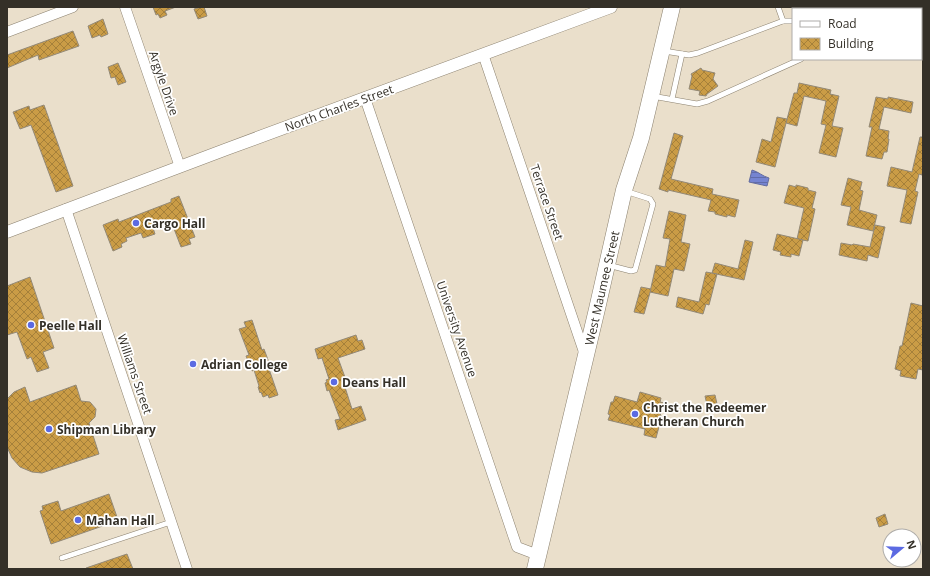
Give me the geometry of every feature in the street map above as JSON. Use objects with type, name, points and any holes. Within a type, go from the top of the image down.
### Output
[{"type":"main road","name":"West Maumee Street","points":[[536,562],[586,357],[624,190],[641,138],[672,7]]},
{"type":"street","points":[[7,32],[73,7]]},
{"type":"street","name":"Argyle Drive","points":[[125,7],[180,167]]},
{"type":"street","name":"North Charles Street","points":[[7,232],[611,7]]},
{"type":"street","name":"Terrace Street","points":[[483,54],[586,357]]},
{"type":"street","name":"University Avenue","points":[[365,98],[517,546],[536,562]]},
{"type":"street","name":"Williams Street","points":[[66,209],[187,569]]},
{"type":"lane","points":[[778,7],[783,21]]},
{"type":"lane","points":[[662,50],[689,55],[698,53],[783,21],[792,20]]},
{"type":"lane","points":[[672,99],[682,54]]},
{"type":"lane","points":[[651,96],[697,104],[708,101],[799,60]]},
{"type":"lane","points":[[607,265],[630,271],[635,270],[653,204],[650,200],[624,190]]},
{"type":"lane","points":[[62,558],[171,522]]},
{"type":"water","points":[[752,170],[769,178],[767,186],[749,182]]},
{"type":"building","points":[[153,7],[176,7],[165,11],[167,15],[160,18],[158,14],[156,15]]},
{"type":"building","points":[[204,7],[207,16],[198,19],[194,9]]},
{"type":"building","points":[[103,19],[108,34],[101,37],[100,35],[92,38],[88,26]]},
{"type":"building","points":[[73,31],[79,46],[39,60],[38,55],[7,68],[7,55]]},
{"type":"building","points":[[118,63],[126,82],[118,85],[115,77],[111,78],[108,67]]},
{"type":"building","points":[[701,68],[702,70],[715,73],[713,79],[718,86],[706,96],[699,95],[700,91],[689,89],[692,76],[691,74]]},
{"type":"building","points":[[799,83],[831,90],[830,94],[839,96],[832,126],[843,128],[836,157],[819,153],[826,125],[821,124],[826,101],[804,96],[797,126],[786,123],[794,93],[797,93]]},
{"type":"building","points":[[876,97],[888,99],[888,97],[913,102],[911,113],[884,107],[879,129],[889,131],[889,139],[887,152],[884,152],[882,159],[866,156],[872,127],[869,127]]},
{"type":"building","points":[[44,105],[73,186],[56,192],[31,125],[20,129],[13,112],[29,106],[30,110]]},
{"type":"building","points":[[777,117],[787,119],[775,167],[756,162],[762,139],[771,142]]},
{"type":"building","points":[[674,133],[683,136],[671,179],[713,189],[712,194],[739,200],[735,217],[727,215],[727,217],[708,211],[711,200],[659,189]]},
{"type":"building","points":[[920,137],[923,137],[923,169],[922,175],[919,174],[915,191],[918,192],[911,224],[900,222],[907,190],[887,186],[891,167],[912,172]]},
{"type":"building","points":[[848,178],[862,182],[860,190],[863,191],[859,210],[877,215],[873,231],[847,225],[851,207],[841,205]]},
{"type":"building","points":[[789,185],[808,188],[808,190],[816,192],[812,208],[815,209],[808,241],[797,239],[804,208],[784,203]]},
{"type":"building","name":"Cargo Hall","points":[[179,196],[195,237],[189,239],[191,244],[181,247],[171,221],[153,228],[155,234],[143,238],[141,233],[126,238],[127,241],[121,244],[122,247],[113,251],[103,225],[118,219],[119,222],[171,202],[171,199]]},
{"type":"building","points":[[669,211],[686,215],[681,242],[690,244],[684,271],[674,269],[668,296],[650,292],[656,265],[665,267],[670,239],[663,238]]},
{"type":"building","points":[[875,225],[885,227],[878,258],[868,255],[867,261],[839,255],[841,243],[870,247]]},
{"type":"building","points":[[777,234],[803,240],[799,256],[791,254],[791,257],[780,255],[781,252],[773,250]]},
{"type":"building","points":[[745,240],[753,242],[744,280],[712,273],[715,263],[738,269]]},
{"type":"building","points":[[706,272],[717,274],[709,305],[706,304],[703,314],[676,307],[678,297],[699,302]]},
{"type":"building","name":"Peelle Hall","points":[[30,277],[54,348],[43,352],[49,368],[37,372],[31,357],[27,359],[17,332],[7,335],[7,286]]},
{"type":"building","points":[[641,287],[651,289],[644,314],[634,312]]},
{"type":"building","points":[[911,303],[923,306],[923,370],[918,369],[916,379],[900,376],[901,371],[895,369],[900,346],[902,346]]},
{"type":"building","points":[[252,320],[262,350],[264,349],[271,368],[269,369],[278,395],[269,398],[268,395],[263,397],[261,392],[260,393],[254,370],[252,371],[246,356],[249,355],[239,329],[246,327],[244,322]]},
{"type":"building","name":"Deans Hall","points":[[356,335],[358,341],[362,340],[365,349],[338,358],[346,380],[343,381],[352,409],[361,406],[366,420],[338,430],[335,420],[340,419],[329,390],[327,391],[325,383],[327,382],[326,380],[329,379],[322,358],[318,359],[315,349]]},
{"type":"building","name":"Shipman Library","points":[[76,385],[81,401],[90,402],[96,409],[95,417],[89,423],[99,454],[42,473],[32,472],[20,467],[12,458],[7,447],[7,399],[14,392],[25,387],[30,402]]},
{"type":"building","name":"Christ the Redeemer Lutheran Church","points":[[640,392],[661,398],[660,402],[664,403],[660,416],[668,418],[666,425],[660,423],[656,438],[644,435],[645,429],[608,420],[611,402],[613,402],[615,396],[637,402]]},
{"type":"building","points":[[715,395],[717,404],[707,405],[705,396]]},
{"type":"building","name":"Mahan Hall","points":[[109,494],[117,517],[113,518],[114,522],[51,544],[40,511],[43,510],[42,506],[58,501],[61,511]]},
{"type":"building","points":[[885,514],[888,524],[879,527],[876,518]]},
{"type":"building","points":[[127,554],[133,569],[86,569],[86,568]]},
{"type":"place","name":"Cargo Hall","points":[[136,223]]},
{"type":"place","name":"Peelle Hall","points":[[31,325]]},
{"type":"place","name":"Adrian College","points":[[193,364]]},
{"type":"place","name":"Deans Hall","points":[[334,382]]},
{"type":"place","name":"Christ the Redeemer Lutheran Church","points":[[635,414]]},
{"type":"place","name":"Shipman Library","points":[[49,429]]},
{"type":"place","name":"Mahan Hall","points":[[78,520]]}]
